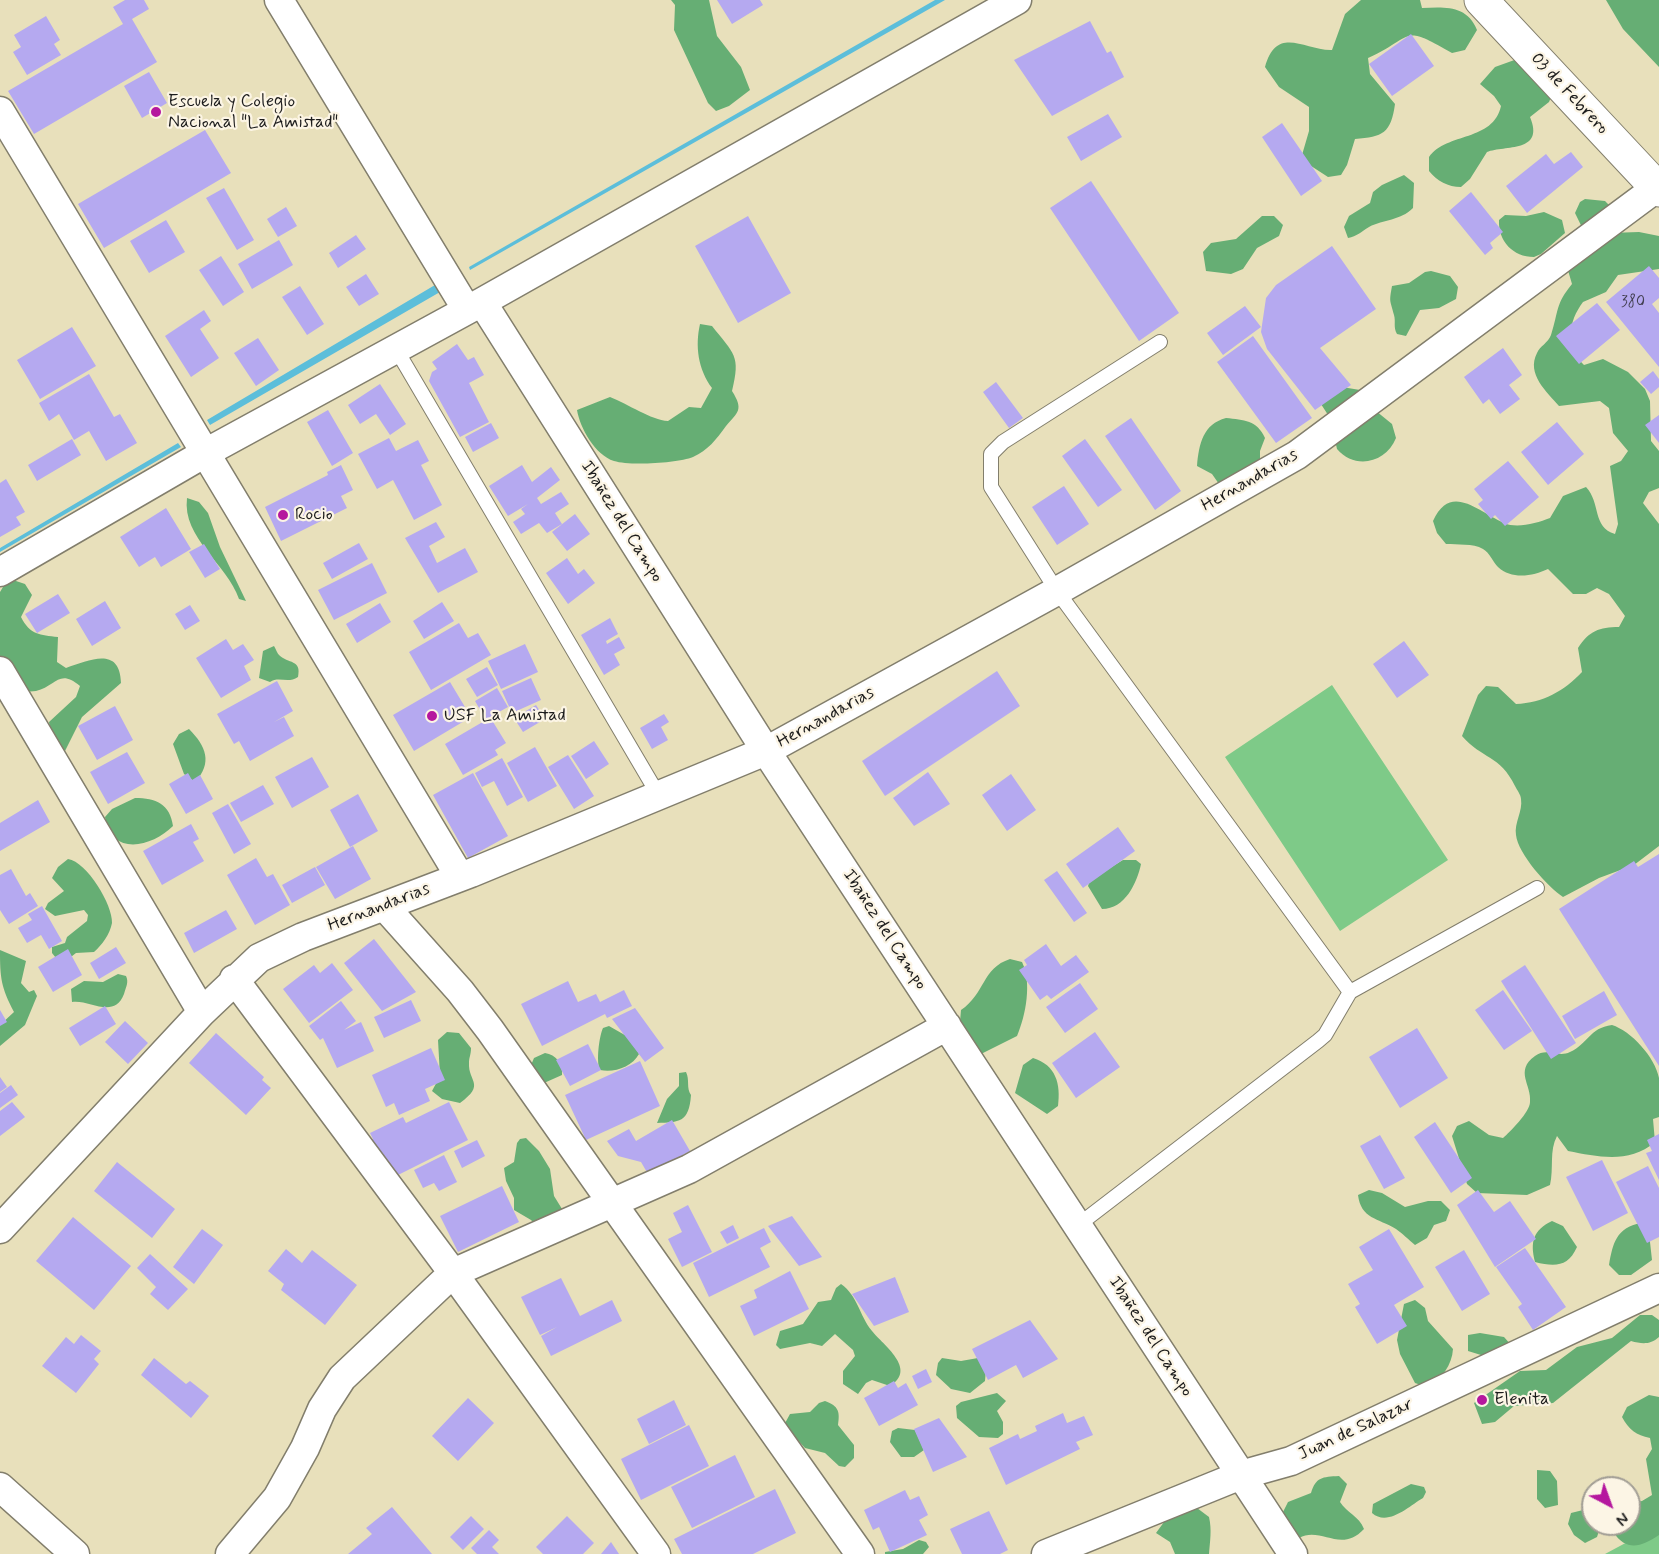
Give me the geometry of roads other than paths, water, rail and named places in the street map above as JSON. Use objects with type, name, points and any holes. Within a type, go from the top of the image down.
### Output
[{"type":"street","name":"Ibañez del Campo","points":[[279,0],[475,306],[1293,1554]]},
{"type":"street","points":[[0,572],[207,452],[475,306],[1017,0]]},
{"type":"street","name":"03 de Febrero","points":[[1481,0],[1658,187]]},
{"type":"street","points":[[0,111],[207,452],[460,878]]},
{"type":"street","name":"Hernandarias","points":[[0,1228],[234,978],[259,958],[303,937],[460,878],[766,751],[1057,591],[1297,455],[1658,187]]},
{"type":"street","points":[[0,671],[202,1012]]},
{"type":"street","points":[[385,907],[460,991],[490,1030],[860,1554]]},
{"type":"street","points":[[234,978],[453,1272],[656,1554]]},
{"type":"street","points":[[230,1554],[277,1498],[305,1448],[322,1409],[342,1378],[453,1272],[715,1155],[797,1107],[947,1026]]},
{"type":"street","name":"Juan de Salazar","points":[[1046,1554],[1241,1475],[1291,1461],[1659,1288]]},
{"type":"street","points":[[0,1487],[75,1554]]},
{"type":"lane","points":[[1160,342],[1003,442],[991,454],[991,487],[1057,591],[1350,992]]},
{"type":"lane","points":[[396,349],[659,796]]},
{"type":"lane","points":[[1077,1226],[1325,1035],[1350,992],[1537,888]]},
{"type":"water","points":[[935,0],[945,0],[470,270],[469,267]]},
{"type":"water","points":[[435,285],[440,292],[210,425],[207,420]]},
{"type":"water","points":[[178,443],[181,447],[0,552],[0,548]]},
{"type":"place","name":"Escuela y Colegio Nacional \"La Amistad\"","points":[[156,112]]},
{"type":"place","name":"Rocio","points":[[283,515]]},
{"type":"place","name":"USF La Amistad","points":[[432,716]]},
{"type":"place","name":"Elenita","points":[[1482,1400]]}]
